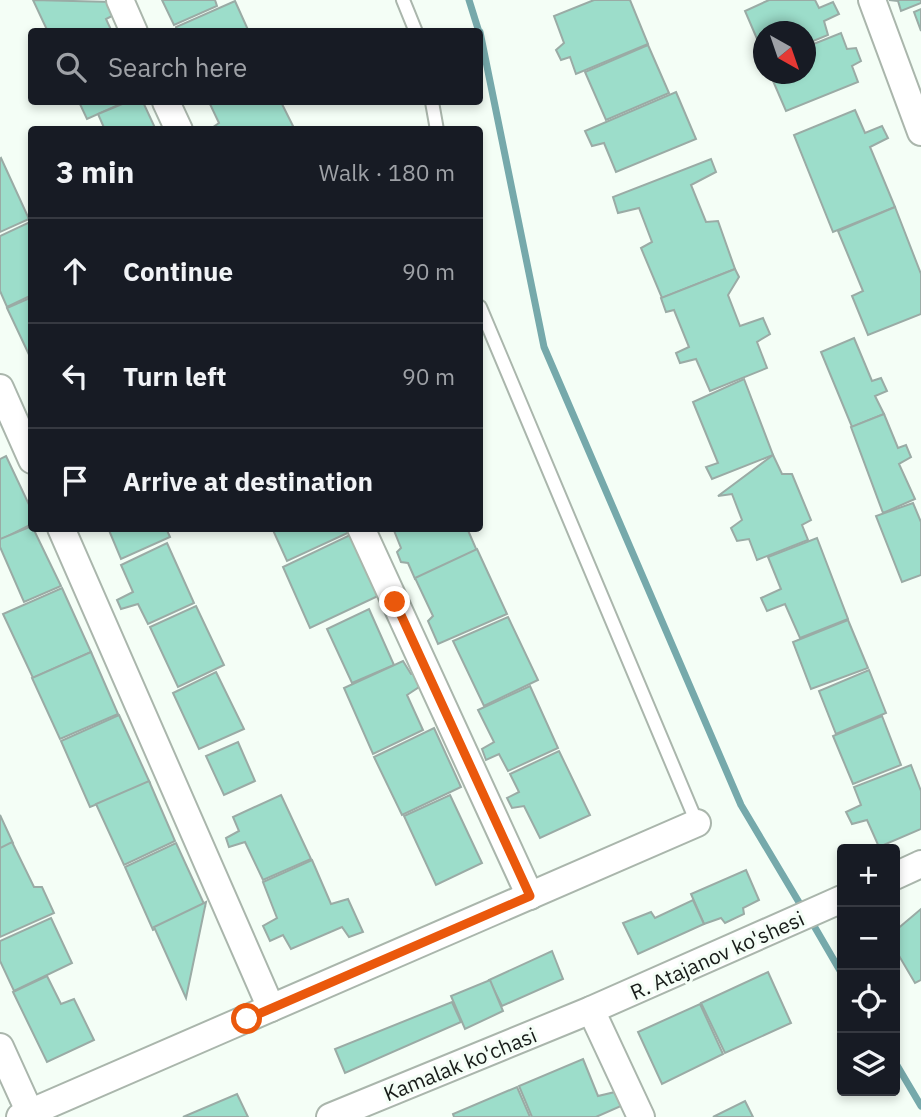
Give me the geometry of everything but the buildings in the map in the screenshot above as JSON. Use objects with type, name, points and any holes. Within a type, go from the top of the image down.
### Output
[{"type":"street","points":[[120,0],[132,28]]},
{"type":"street","points":[[872,0],[921,132]]},
{"type":"street","points":[[167,105],[177,126]]},
{"type":"street","points":[[0,388],[28,451]]},
{"type":"street","points":[[63,532],[271,1008]]},
{"type":"street","points":[[363,532],[530,896]]},
{"type":"street","points":[[0,1047],[25,1115],[697,824]]},
{"type":"street","points":[[900,874],[921,864]]},
{"type":"street","name":"R. Atajanov ko'shesi","points":[[591,1010],[837,901]]},
{"type":"street","points":[[591,1010],[641,1117]]},
{"type":"street","name":"Kamalak ko'chasi","points":[[330,1117],[591,1010]]},
{"type":"lane","points":[[403,0],[414,28]]},
{"type":"lane","points":[[433,105],[436,126]]},
{"type":"lane","points":[[483,314],[697,824]]},
{"type":"waterway","points":[[469,0],[478,28]]},
{"type":"waterway","points":[[483,47],[544,347],[741,805],[803,909]]},
{"type":"waterway","points":[[810,919],[840,970]]},
{"type":"waterway","points":[[900,1070],[921,1106]]},
{"type":"route","points":[[247,1019],[530,896],[395,602]]}]
